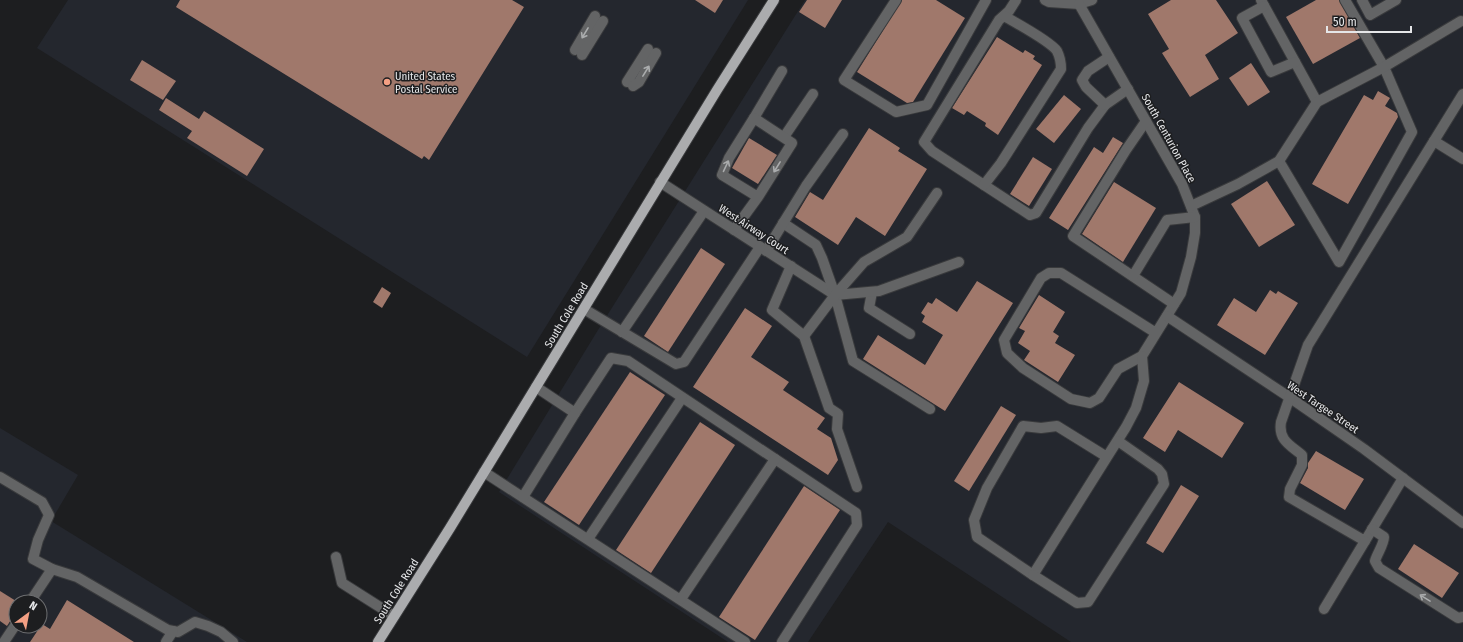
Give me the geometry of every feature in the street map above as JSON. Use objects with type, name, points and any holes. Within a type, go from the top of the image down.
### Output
[{"type":"main road","name":"South Cole Road","points":[[378,642],[584,309],[660,182],[774,0]]},
{"type":"street","points":[[896,0],[844,80],[896,112],[927,105],[984,3],[973,0]]},
{"type":"street","points":[[1016,0],[1004,16],[999,20],[924,142],[932,151],[1030,215],[1036,213],[1088,128],[1105,106],[1128,89]]},
{"type":"street","points":[[1045,0],[1049,2],[1080,4],[1092,0]]},
{"type":"street","points":[[1279,161],[1339,262],[1412,132],[1384,67],[1345,0]]},
{"type":"street","points":[[1362,0],[1370,15],[1396,0]]},
{"type":"street","points":[[1294,62],[1270,72],[1242,18],[1262,3],[1317,102]]},
{"type":"street","name":"South Centurion Place","points":[[1080,4],[1182,184],[1195,217],[1196,233],[1191,257],[1180,293],[1142,356]]},
{"type":"street","points":[[984,185],[1001,163],[1061,69],[1061,60],[1056,49],[1004,16]]},
{"type":"street","points":[[578,52],[599,19]]},
{"type":"street","points":[[1191,206],[1238,184],[1279,161],[1317,102],[1384,67],[1461,21]]},
{"type":"street","points":[[630,84],[652,51]]},
{"type":"street","points":[[1105,106],[1086,87],[1082,80],[1088,71],[1109,57]]},
{"type":"street","points":[[758,197],[722,175],[729,158],[782,71]]},
{"type":"street","points":[[784,137],[812,94]]},
{"type":"street","points":[[1364,541],[1289,497],[1290,489],[1302,465],[1302,455],[1282,438],[1280,430],[1281,422],[1308,345],[1463,94]]},
{"type":"street","points":[[734,230],[758,197],[792,143],[754,118]]},
{"type":"street","points":[[1146,121],[1126,150],[1073,236],[1174,304]]},
{"type":"street","points":[[584,309],[676,364],[684,362],[763,249],[783,223],[806,186],[843,134]]},
{"type":"street","points":[[1434,141],[1463,159]]},
{"type":"street","name":"West Airway Court","points":[[660,182],[835,295]]},
{"type":"street","points":[[804,336],[835,295],[864,262],[906,237],[937,193]]},
{"type":"street","points":[[622,332],[704,211]]},
{"type":"street","points":[[1133,276],[1166,220],[1195,217]]},
{"type":"street","points":[[783,223],[816,245],[835,295],[853,361],[930,409]]},
{"type":"street","points":[[835,295],[879,291],[959,262]]},
{"type":"street","points":[[791,266],[772,310],[804,336],[829,408],[838,414],[837,429],[857,487]]},
{"type":"street","points":[[1033,575],[1118,441],[1136,408],[1144,381],[1142,356],[1118,370],[1099,398],[1090,403],[1072,399],[1023,368],[1007,353],[1004,340],[1041,278],[1049,273],[1061,273],[1156,333]]},
{"type":"street","points":[[872,292],[869,308],[910,334]]},
{"type":"street","name":"West Targee Street","points":[[1166,316],[1289,397],[1364,449],[1463,523]]},
{"type":"street","points":[[523,497],[611,358],[628,362],[856,513],[857,525],[782,642]]},
{"type":"street","points":[[536,387],[575,413]]},
{"type":"street","points":[[588,539],[682,398]]},
{"type":"street","points":[[1108,457],[1057,426],[1041,428],[1023,426],[987,488],[974,520],[977,537],[1077,603],[1088,602],[1164,484],[1162,474],[1158,468],[1118,441]]},
{"type":"street","points":[[681,599],[774,459]]},
{"type":"street","points":[[484,472],[745,642]]},
{"type":"street","points":[[0,477],[42,502],[49,515],[38,540],[33,559],[52,569],[77,577],[168,630],[178,632],[195,622],[221,632],[233,642]]},
{"type":"street","points":[[1324,609],[1403,478]]},
{"type":"street","points":[[1372,529],[1384,537],[1384,542],[1378,552],[1375,562],[1379,568],[1461,617]]},
{"type":"street","points":[[336,557],[342,583],[394,616]]},
{"type":"street","points":[[35,594],[52,569]]},
{"type":"street","points":[[166,642],[173,631]]},
{"type":"shaded area","points":[[68,0],[748,0],[527,357],[37,48]]},
{"type":"shaded area","points":[[805,0],[1463,0],[1463,642],[1071,642],[888,522],[808,642],[728,642],[499,492],[598,330]]},
{"type":"shaded area","points":[[0,428],[78,475],[51,521],[247,642],[0,642]]},
{"type":"building","name":"United States Postal Service","points":[[180,0],[512,0],[524,7],[429,160],[424,156],[422,159],[176,7]]},
{"type":"building","points":[[695,0],[723,0],[715,13]]},
{"type":"building","points":[[807,0],[842,0],[825,28],[799,12]]},
{"type":"building","points":[[902,0],[936,0],[965,18],[913,102],[907,103],[857,72]]},
{"type":"building","points":[[1171,0],[1216,0],[1238,33],[1205,55],[1219,79],[1190,97],[1162,53],[1169,49],[1148,14]]},
{"type":"building","points":[[1316,0],[1339,0],[1360,38],[1313,64],[1286,17]]},
{"type":"building","points":[[997,37],[1023,53],[1025,50],[1035,56],[1033,59],[1042,65],[998,135],[985,126],[986,123],[967,111],[964,115],[952,108]]},
{"type":"building","points":[[142,60],[176,81],[163,100],[130,80]]},
{"type":"building","points":[[1251,63],[1270,92],[1248,106],[1229,78]]},
{"type":"building","points":[[1378,91],[1390,98],[1385,106],[1397,113],[1398,117],[1348,204],[1312,184],[1364,95],[1373,100]]},
{"type":"building","points":[[1064,95],[1081,109],[1054,143],[1036,129]]},
{"type":"building","points":[[166,98],[199,119],[204,111],[264,149],[247,176],[187,138],[192,131],[159,110]]},
{"type":"building","points":[[869,128],[900,148],[898,151],[927,169],[885,236],[856,217],[838,245],[795,217],[810,192],[823,200]]},
{"type":"building","points":[[1113,137],[1123,143],[1068,230],[1049,218],[1094,147],[1103,153]]},
{"type":"building","points":[[749,138],[777,155],[758,184],[732,168]]},
{"type":"building","points":[[1033,157],[1052,169],[1029,206],[1010,194]]},
{"type":"building","points":[[1267,181],[1295,225],[1259,247],[1231,204]]},
{"type":"building","points":[[1114,182],[1156,208],[1123,262],[1082,234]]},
{"type":"building","points":[[701,248],[725,264],[668,352],[644,336]]},
{"type":"building","points":[[977,281],[1013,303],[945,411],[863,359],[878,335],[925,365],[943,335],[922,322],[925,316],[921,313],[928,302],[932,304],[936,298],[957,312]]},
{"type":"building","points":[[382,287],[391,293],[382,308],[373,302]]},
{"type":"building","points":[[1270,290],[1276,294],[1278,291],[1298,303],[1265,355],[1217,325],[1234,298],[1256,312]]},
{"type":"building","points":[[1039,295],[1065,312],[1053,332],[1059,336],[1055,343],[1075,355],[1058,382],[1024,360],[1030,351],[1018,343],[1025,331],[1019,328]]},
{"type":"building","points":[[745,308],[772,326],[751,357],[789,382],[783,390],[825,418],[817,429],[831,438],[838,460],[828,475],[693,387]]},
{"type":"building","points":[[630,372],[665,395],[579,525],[544,502]]},
{"type":"building","points":[[1179,382],[1244,423],[1222,458],[1178,430],[1165,452],[1143,438]]},
{"type":"building","points":[[1001,406],[1016,415],[969,491],[954,481]]},
{"type":"building","points":[[700,422],[735,445],[651,573],[616,550]]},
{"type":"building","points":[[1316,451],[1364,479],[1345,510],[1300,483],[1308,468],[1308,463]]},
{"type":"building","points":[[1181,485],[1199,496],[1163,553],[1146,543]]},
{"type":"building","points":[[804,486],[840,510],[755,640],[719,617]]},
{"type":"building","points":[[1414,544],[1459,573],[1442,598],[1398,569]]},
{"type":"building","points":[[0,591],[8,596],[8,624],[7,626],[0,621]]},
{"type":"building","points":[[67,600],[134,642],[30,642],[35,634],[48,634],[48,628],[50,629]]},
{"type":"place","name":"United States Postal Service","points":[[387,82]]}]
